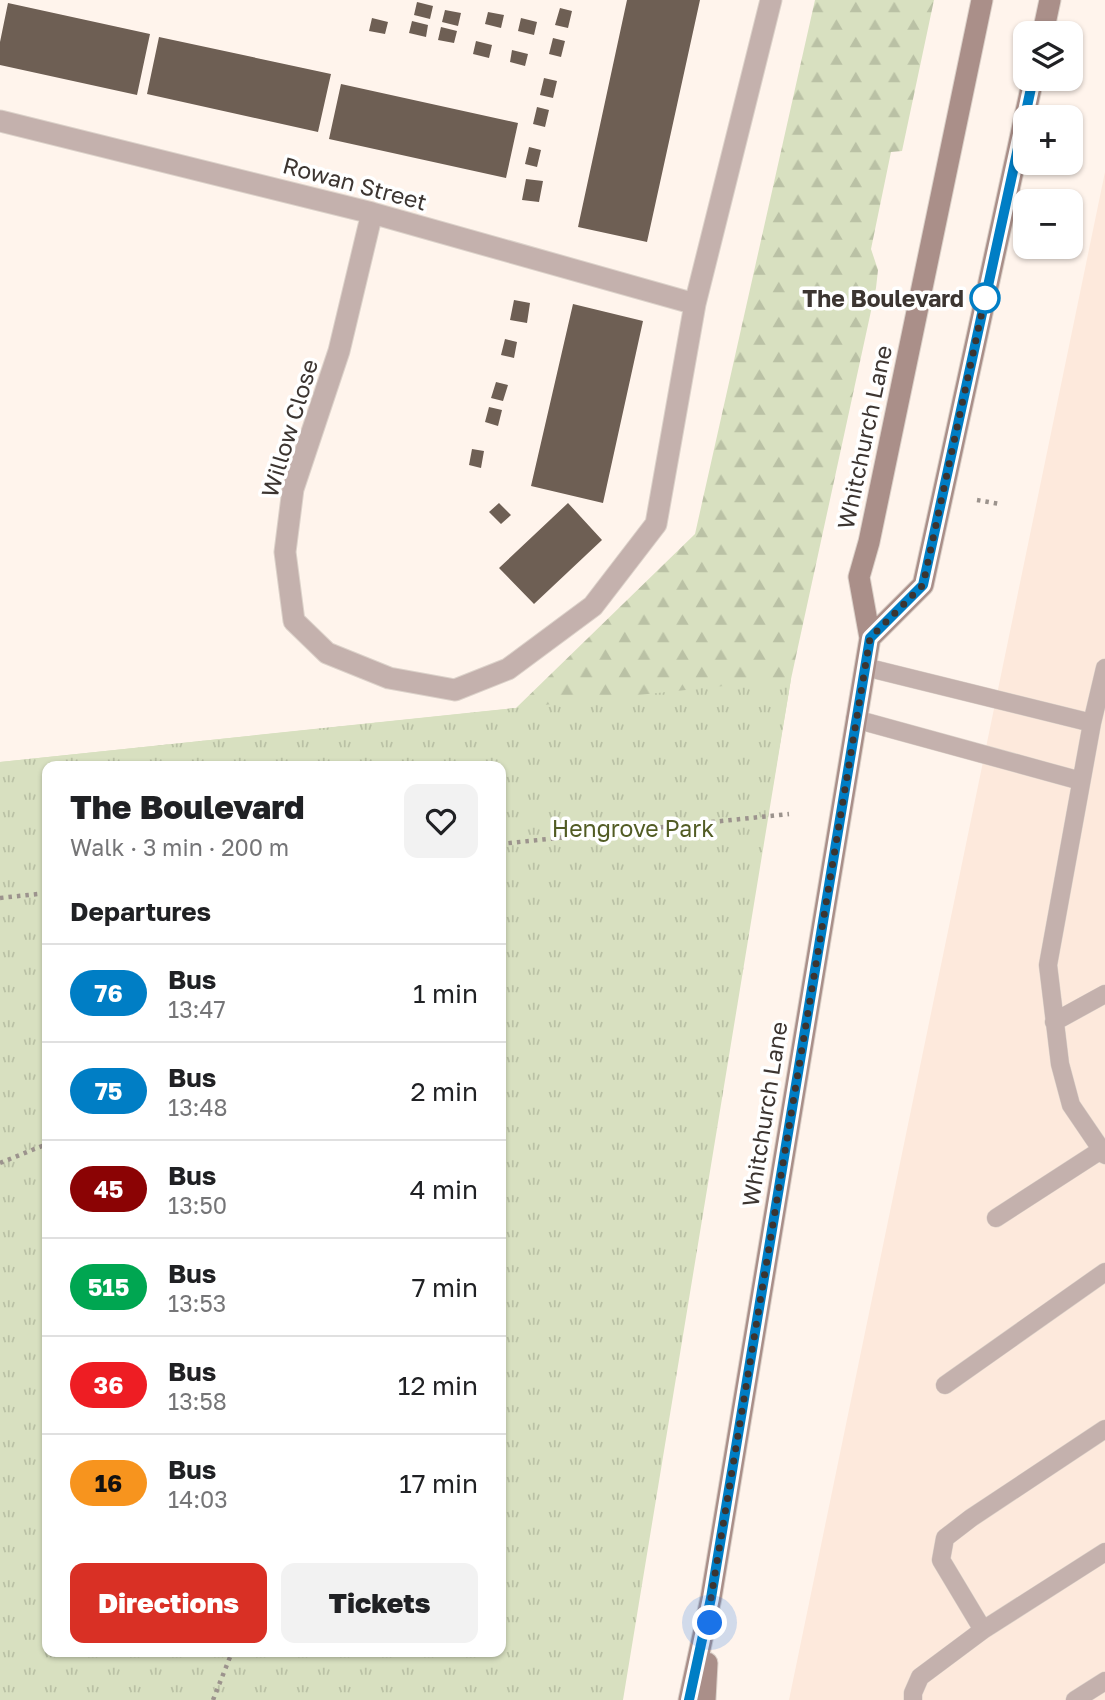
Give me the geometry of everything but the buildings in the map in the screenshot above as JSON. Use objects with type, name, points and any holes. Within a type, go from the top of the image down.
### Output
[{"type":"street","name":"Willow Close","points":[[372,213],[339,351],[293,489],[285,552],[294,621],[327,653],[389,678],[455,690],[508,669],[593,606],[656,524],[695,304],[771,0]]},
{"type":"street","name":"Whitchurch Lane","points":[[689,1700],[711,1598],[870,638],[859,577],[869,542],[982,0]]},
{"type":"street","points":[[1046,21],[1050,0]]},
{"type":"street","points":[[870,638],[923,585],[1030,91]]},
{"type":"street","name":"Rowan Street","points":[[0,121],[372,213],[695,304]]},
{"type":"street","name":"Whitchurch Lane","points":[[705,1700],[711,1598]]},
{"type":"lane","points":[[865,667],[1092,723]]},
{"type":"lane","points":[[996,1218],[1103,1152],[1071,1105],[1060,1063],[1048,965],[1092,723],[1105,667]]},
{"type":"lane","points":[[855,719],[1081,781]]},
{"type":"lane","points":[[1054,1022],[1105,994]]},
{"type":"lane","points":[[945,1385],[1105,1272]]},
{"type":"lane","points":[[983,1630],[941,1560],[945,1538],[1105,1429]]},
{"type":"lane","points":[[913,1700],[920,1676],[983,1630],[1105,1552]]},
{"type":"lane","points":[[1075,1700],[1105,1681]]},
{"type":"path","points":[[506,843],[789,814]]},
{"type":"path","points":[[0,898],[42,894]]},
{"type":"path","points":[[0,1163],[42,1146]]},
{"type":"path","points":[[213,1700],[230,1657]]},
{"type":"shaded area","points":[[1105,172],[1105,1700],[789,1700]]},
{"type":"green space","points":[[815,0],[934,0],[902,151],[891,152],[871,249],[878,270],[876,288],[791,679],[772,791],[506,767],[506,761],[42,761],[42,766],[0,762],[516,708],[695,534]]},
{"type":"green space","name":"Hengrove Park","points":[[791,679],[623,1700],[0,1700],[0,762]]},
{"type":"bus line","name":"76","points":[[689,1700],[711,1598],[870,638],[923,585],[1030,91]]},
{"type":"place","name":"The Boulevard","points":[[985,298]]},
{"type":"route","points":[[710,1623],[711,1598],[870,638],[923,585],[985,298]]}]
